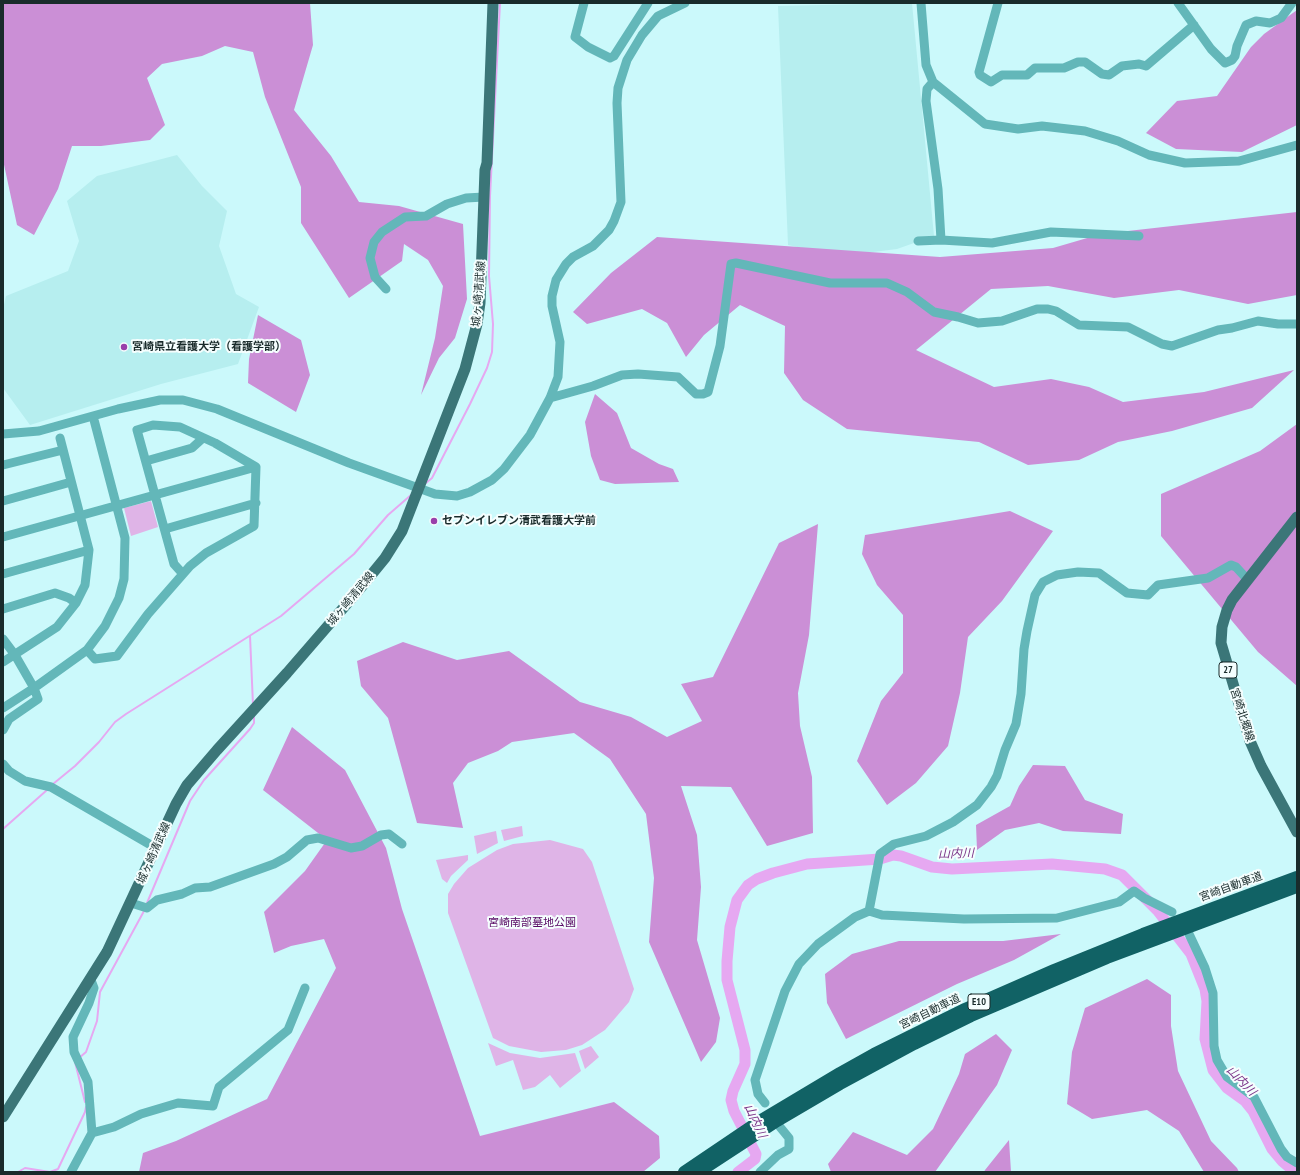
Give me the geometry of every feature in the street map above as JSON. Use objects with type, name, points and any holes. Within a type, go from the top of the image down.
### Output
[{"type":"highway","name":"宮崎自動車道","points":[[684,1172],[758,1122],[834,1077],[874,1054],[965,1009],[1054,970],[1143,934],[1297,878]]},
{"type":"highway","name":"宮崎自動車道","points":[[699,1172],[777,1121],[840,1084],[914,1044],[1027,991],[1092,964],[1297,887]]},
{"type":"highway","points":[[1263,899],[1297,892]]},
{"type":"main road","name":"城ヶ崎清武線","points":[[3,1117],[91,980],[117,935],[176,804],[187,785],[292,668],[385,558],[397,541],[418,492],[465,369],[474,338],[480,303],[493,3]]},
{"type":"main road","name":"宮崎北郷線","points":[[1297,517],[1232,600],[1225,617],[1221,643],[1250,741],[1261,766],[1297,832]]},
{"type":"street","points":[[584,3],[575,37],[588,47],[610,58],[614,56],[648,3]]},
{"type":"street","points":[[3,434],[28,433],[160,400],[183,400],[217,409],[418,492],[457,496],[470,492],[492,480],[517,454],[550,398],[558,377],[560,364],[560,342],[552,306],[552,296],[556,280],[566,264],[574,257],[593,246],[609,230],[621,202],[617,102],[622,73],[634,47],[651,23],[666,10],[685,3]]},
{"type":"street","points":[[921,3],[926,65],[933,82],[985,124],[1018,129],[1042,126],[1085,131],[1118,141],[1149,155],[1185,163],[1239,161],[1297,145]]},
{"type":"street","points":[[998,3],[979,72],[980,75],[991,82],[1002,75],[1027,75],[1035,68],[1064,68],[1078,62],[1085,62],[1102,74],[1109,75],[1122,66],[1139,64],[1146,66],[1194,25]]},
{"type":"street","points":[[1178,3],[1211,49],[1225,63],[1232,60],[1235,56],[1237,46],[1246,25],[1256,21],[1270,23],[1281,18],[1292,3]]},
{"type":"street","points":[[933,82],[927,89],[926,101],[938,189],[941,240]]},
{"type":"street","points":[[386,289],[375,277],[370,258],[374,242],[382,232],[405,217],[426,216],[447,204],[466,198],[484,197]]},
{"type":"street","points":[[918,241],[941,240],[992,243],[1051,232],[1139,236]]},
{"type":"street","points":[[550,398],[593,386],[622,375],[638,374],[678,377],[696,394],[708,392],[720,346],[731,264],[736,263],[830,283],[887,283],[908,292],[934,312],[963,318],[978,324],[1002,320],[1037,309],[1048,309],[1056,311],[1079,325],[1128,327],[1162,344],[1172,346],[1218,330],[1258,321],[1278,324],[1297,324]]},
{"type":"street","points":[[3,708],[34,688],[86,650],[105,626],[119,598],[124,579],[125,538],[118,506],[93,416]]},
{"type":"street","points":[[183,574],[174,564],[137,430],[153,425],[180,427],[256,467]]},
{"type":"street","points":[[3,662],[57,627],[76,603],[85,584],[89,550],[60,438]]},
{"type":"street","points":[[146,461],[192,448],[203,438]]},
{"type":"street","points":[[3,465],[63,450]]},
{"type":"street","points":[[86,650],[95,659],[117,656],[148,614],[183,574],[206,553],[254,526],[256,503],[256,467]]},
{"type":"street","points":[[3,537],[256,467]]},
{"type":"street","points":[[3,502],[71,482]]},
{"type":"street","points":[[165,529],[256,503]]},
{"type":"street","points":[[3,574],[89,550]]},
{"type":"street","points":[[869,911],[880,854],[894,844],[926,836],[953,822],[977,805],[991,787],[1016,724],[1021,694],[1024,649],[1027,631],[1035,595],[1043,582],[1057,575],[1078,572],[1099,573],[1127,593],[1148,595],[1158,585],[1208,578],[1231,565],[1236,567],[1247,579]]},
{"type":"street","points":[[3,609],[55,593],[76,603]]},
{"type":"street","points":[[3,639],[15,655],[34,688],[38,699],[10,719],[3,730]]},
{"type":"street","points":[[3,764],[9,771],[25,781],[52,787],[156,848]]},
{"type":"street","points":[[131,903],[147,908],[156,900],[182,894],[195,888],[210,887],[274,864],[287,857],[307,840],[318,838],[350,848],[362,846],[381,835],[389,834],[402,844]]},
{"type":"street","points":[[766,1103],[758,1094],[755,1080],[785,991],[798,964],[818,944],[855,917],[869,911],[882,915],[964,919],[1057,918],[1119,902],[1134,891],[1144,898],[1172,912]]},
{"type":"street","points":[[1189,934],[1205,968],[1213,993],[1214,1046],[1217,1060],[1222,1071],[1227,1078],[1254,1097],[1281,1149],[1287,1157],[1297,1163]]},
{"type":"street","points":[[71,1172],[92,1133],[88,1082],[74,1052],[73,1037],[89,1003],[94,988],[91,980]]},
{"type":"street","points":[[92,1133],[114,1127],[142,1114],[178,1103],[213,1106],[219,1087],[288,1030],[305,988]]},
{"type":"street","points":[[760,1172],[778,1155],[789,1149],[789,1138],[780,1126]]},
{"type":"shaded area","points":[[3,3],[310,3],[313,45],[294,110],[331,156],[359,202],[399,206],[463,224],[467,299],[455,338],[439,358],[421,395],[435,338],[443,286],[428,260],[404,244],[402,261],[349,298],[301,223],[301,187],[265,97],[253,52],[225,46],[202,56],[162,64],[147,78],[165,125],[150,140],[101,146],[72,146],[58,189],[34,235],[17,225],[3,160]]},
{"type":"shaded area","points":[[912,3],[934,236],[897,249],[841,256],[788,245],[778,6]]},
{"type":"shaded area","points":[[1297,10],[1297,125],[1242,152],[1176,149],[1146,133],[1177,101],[1217,96],[1251,47],[1264,34]]},
{"type":"shaded area","points":[[177,155],[202,186],[227,211],[219,246],[236,294],[259,307],[238,364],[161,384],[30,425],[3,388],[3,309],[6,296],[68,271],[79,241],[67,201],[97,176]]},
{"type":"shaded area","points":[[1297,212],[1297,295],[1248,304],[1179,290],[1114,298],[1048,286],[991,289],[916,350],[994,387],[1051,379],[1089,387],[1123,402],[1204,392],[1294,370],[1252,408],[1172,431],[1118,442],[1079,460],[1028,465],[979,442],[847,429],[803,400],[784,373],[785,326],[740,305],[704,335],[686,357],[667,323],[642,309],[587,324],[573,312],[611,273],[657,237],[940,257],[1053,248],[1101,234]]},
{"type":"shaded area","points":[[258,315],[301,340],[310,375],[296,412],[248,383],[249,359]]},
{"type":"shaded area","points":[[595,394],[617,413],[631,448],[659,464],[673,469],[679,482],[615,484],[600,480],[591,456],[585,422]]},
{"type":"shaded area","points":[[1297,424],[1297,686],[1258,652],[1161,536],[1161,494],[1260,451]]},
{"type":"shaded area","points":[[1010,511],[1053,531],[1002,601],[968,637],[960,693],[948,746],[916,783],[887,805],[857,761],[881,701],[903,673],[903,615],[877,585],[862,554],[865,535]]},
{"type":"shaded area","points":[[818,524],[809,635],[798,693],[800,726],[812,777],[813,833],[767,846],[731,787],[681,786],[697,835],[701,887],[697,940],[720,1018],[716,1042],[701,1062],[649,942],[654,878],[646,814],[610,759],[574,733],[512,742],[498,751],[468,763],[453,783],[463,828],[417,823],[388,718],[361,686],[357,661],[403,642],[457,660],[509,651],[580,702],[631,717],[667,737],[702,721],[681,684],[713,677],[779,543]]},
{"type":"shaded area","points":[[292,727],[345,770],[386,848],[402,909],[480,1136],[614,1102],[659,1136],[660,1158],[643,1172],[139,1172],[143,1153],[176,1141],[267,1099],[336,968],[324,939],[291,946],[274,953],[264,912],[305,871],[327,840],[263,790]]},
{"type":"shaded area","points":[[1033,765],[1065,766],[1085,800],[1123,814],[1121,834],[1063,831],[1039,823],[1005,830],[977,850],[976,825],[1010,806],[1019,786]]},
{"type":"shaded area","points":[[1061,934],[1014,960],[957,984],[846,1039],[827,1003],[825,974],[852,954],[899,941],[1003,941]]},
{"type":"shaded area","points":[[1147,979],[1171,995],[1171,1026],[1178,1071],[1211,1141],[1239,1172],[1204,1172],[1179,1131],[1147,1110],[1092,1119],[1067,1104],[1072,1052],[1085,1008]]},
{"type":"shaded area","points":[[996,1034],[1012,1050],[997,1085],[935,1172],[831,1172],[828,1164],[853,1132],[907,1155],[933,1129],[959,1074],[965,1054]]},
{"type":"shaded area","points":[[1009,1140],[1011,1172],[984,1172],[985,1170]]},
{"type":"green space","points":[[151,501],[158,527],[131,536],[124,508]]},
{"type":"green space","points":[[522,826],[523,836],[504,841],[501,830]]},
{"type":"green space","points":[[496,831],[498,843],[477,854],[474,836]]},
{"type":"green space","name":"宮崎南部墓地公園","points":[[550,840],[583,849],[592,862],[634,989],[629,1002],[605,1030],[582,1045],[566,1050],[541,1052],[509,1046],[493,1038],[448,913],[448,894],[454,884],[468,868],[497,850],[513,844]]},
{"type":"green space","points":[[468,855],[468,860],[451,876],[447,883],[442,879],[436,860]]},
{"type":"green space","points":[[488,1043],[510,1053],[540,1058],[575,1053],[581,1071],[560,1088],[550,1075],[535,1087],[523,1090],[513,1060],[496,1066]]},
{"type":"green space","points":[[591,1046],[599,1057],[585,1069],[579,1051]]},
{"type":"waterway","points":[[426,483],[432,478],[470,404],[487,368],[492,352],[493,324],[489,276],[490,196],[500,3]]},
{"type":"waterway","points":[[53,784],[75,766],[99,742],[115,722],[281,616],[354,554],[388,515],[411,495]]},
{"type":"waterway","points":[[250,636],[253,705]]},
{"type":"waterway","points":[[147,903],[190,801],[204,780],[250,729],[254,723],[254,717]]},
{"type":"waterway","points":[[3,829],[47,790]]},
{"type":"waterway","name":"山内川","points":[[738,1172],[755,1159],[756,1154],[734,1111],[731,1100],[733,1091],[745,1064],[745,1050],[727,980],[730,927],[737,900],[748,885],[757,879],[773,873],[807,864],[880,859],[893,855],[901,856],[932,867],[952,869],[1052,864],[1105,869],[1122,875],[1157,910],[1191,954],[1205,989],[1207,1001],[1205,1039],[1213,1070],[1227,1088],[1245,1101],[1253,1111],[1272,1149],[1282,1161],[1295,1172]]},
{"type":"waterway","points":[[79,1058],[86,1052],[97,1021],[100,992],[144,911]]},
{"type":"waterway","points":[[75,1062],[85,1102]]},
{"type":"waterway","points":[[18,1172],[25,1168],[50,1172],[58,1169],[86,1107]]},
{"type":"place","name":"宮崎県立看護大学（看護学部）","points":[[124,347]]},
{"type":"place","name":"セブンイレブン清武看護大学前","points":[[434,521]]}]
